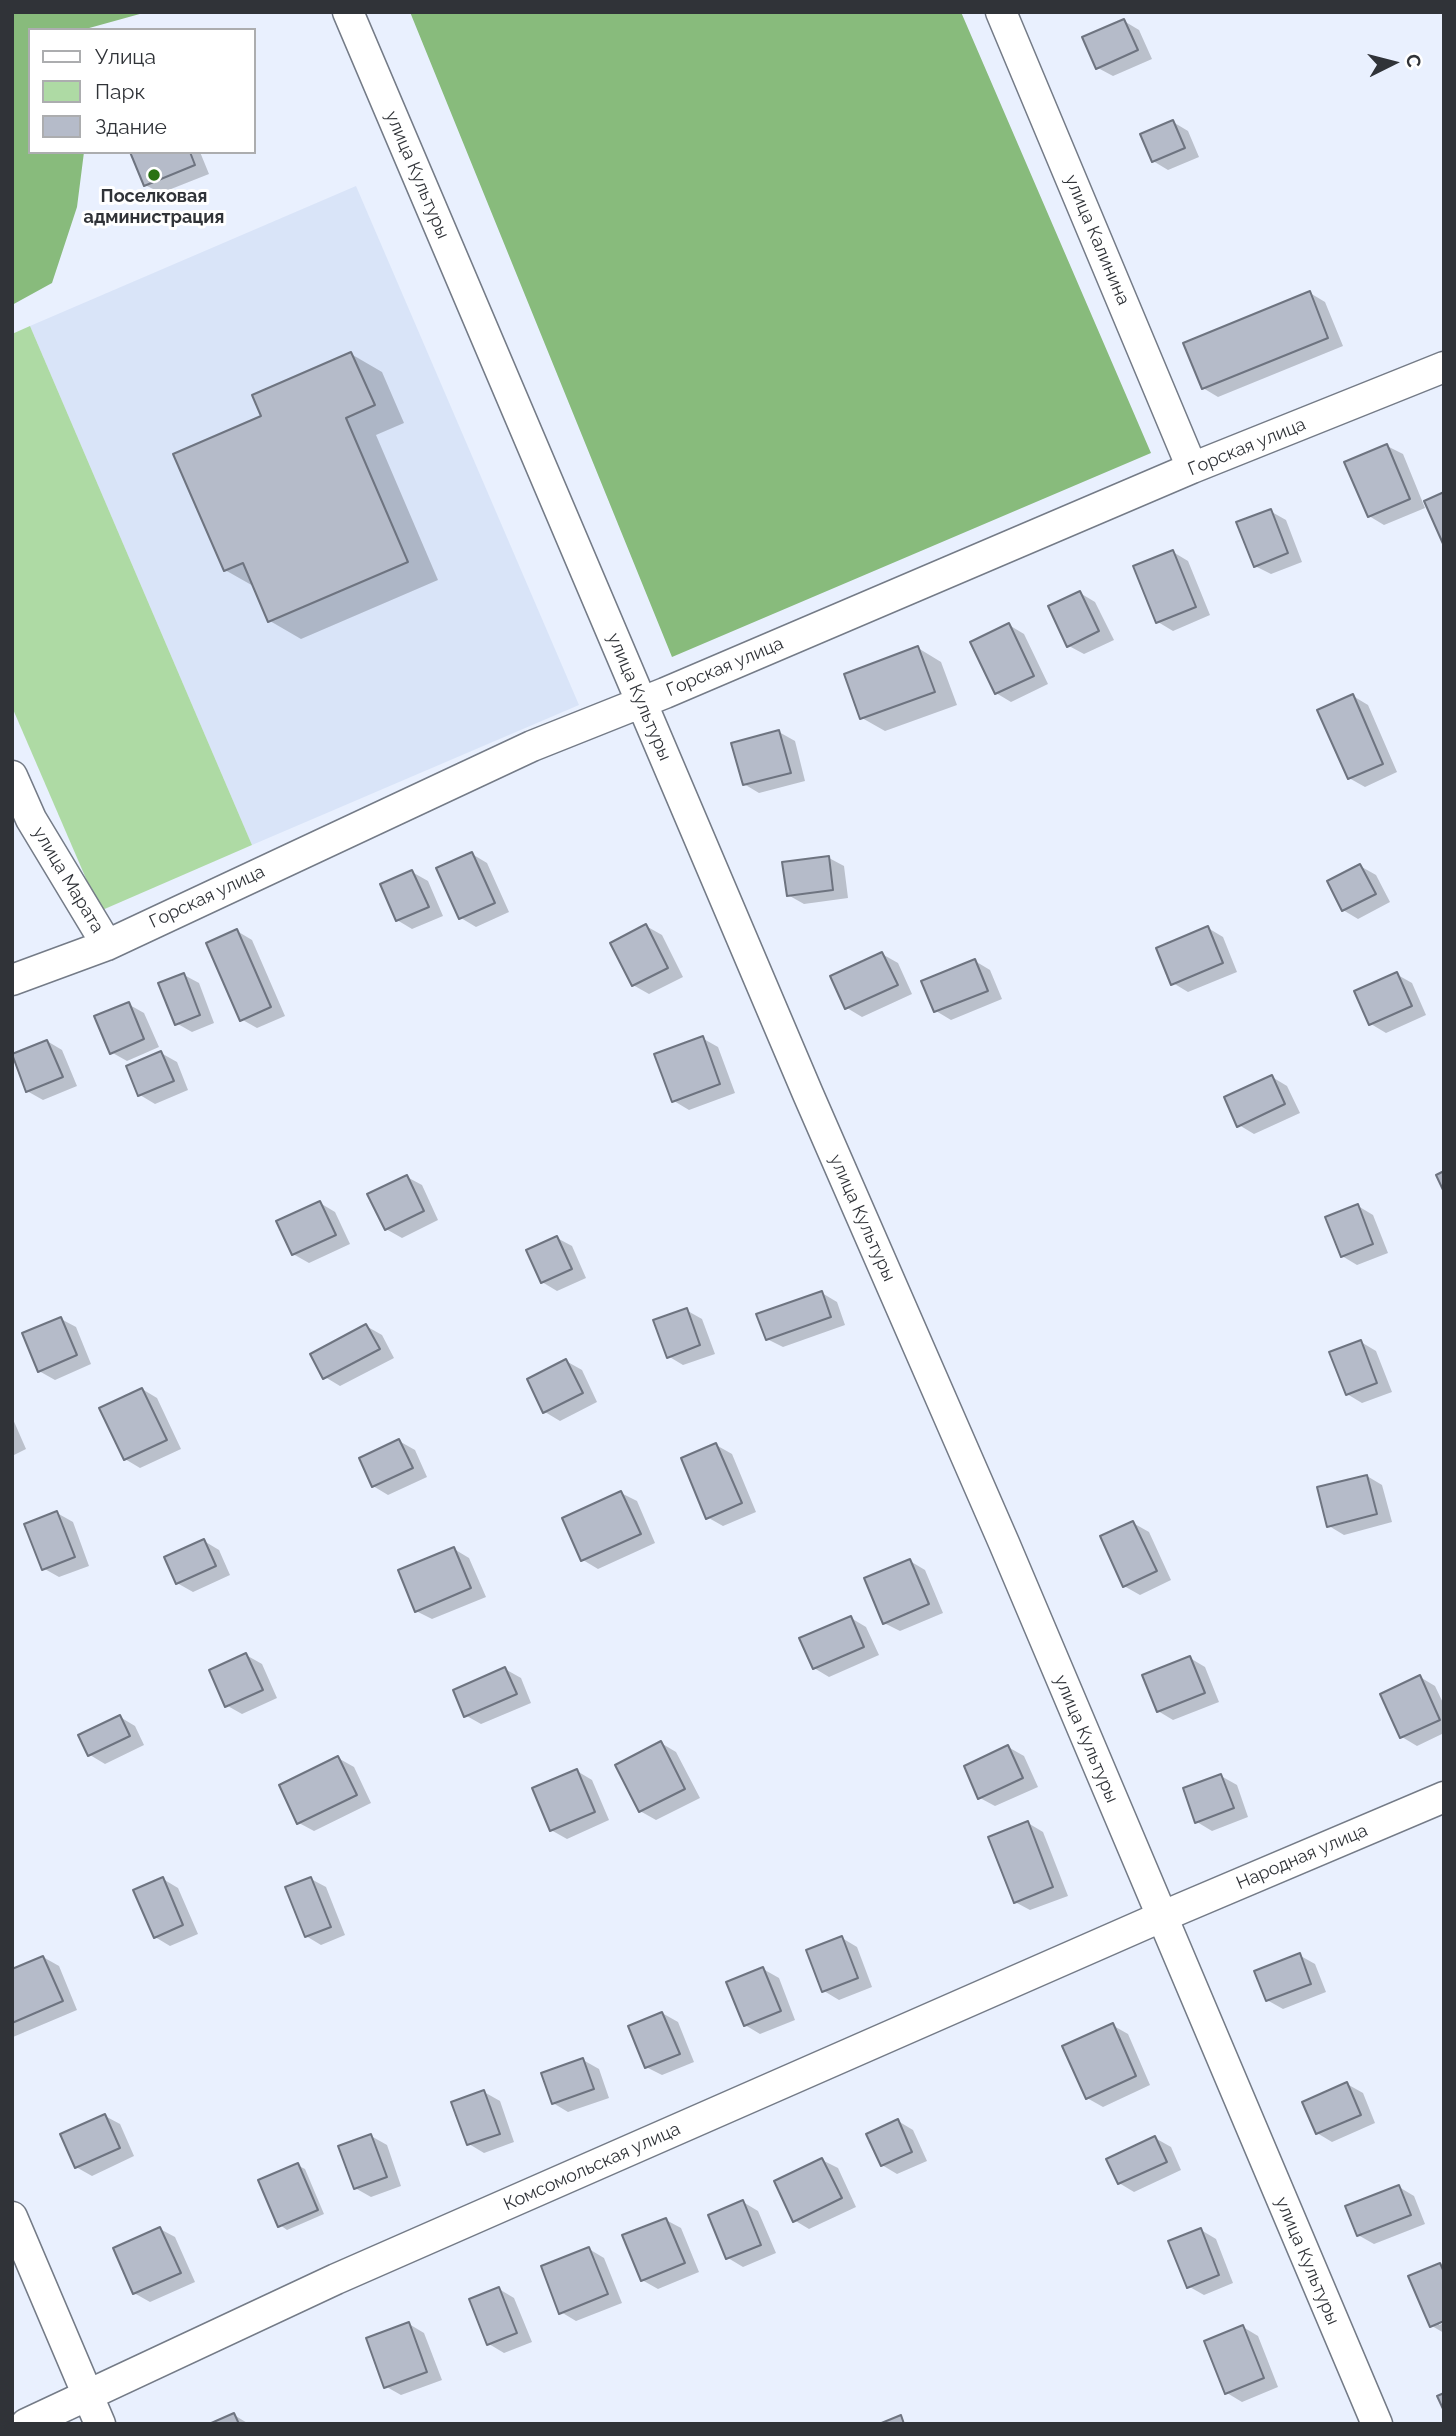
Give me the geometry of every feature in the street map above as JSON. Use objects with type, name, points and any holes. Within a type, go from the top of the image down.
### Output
[{"type":"street","name":"улица Культуры","points":[[348,12],[808,1094],[1004,1543],[1377,2424]]},
{"type":"street","name":"улица Калинина","points":[[1001,12],[1192,468]]},
{"type":"street","name":"Горская улица","points":[[12,981],[107,944],[532,746],[1192,468],[1444,368]]},
{"type":"street","name":"улица Марата","points":[[12,776],[31,819],[107,944]]},
{"type":"street","name":"Народная улица","points":[[1161,1917],[1444,1797]]},
{"type":"street","name":"Комсомольская улица","points":[[26,2424],[336,2279],[1161,1917]]},
{"type":"street","points":[[12,2217],[100,2424]]},
{"type":"shaded area","points":[[356,186],[579,705],[252,845],[30,326]]},
{"type":"green space","points":[[12,12],[147,12],[89,28],[28,28],[28,154],[84,154],[77,207],[52,283],[12,305]]},
{"type":"green space","points":[[410,12],[961,12],[1151,453],[672,657]]},
{"type":"green space","points":[[30,326],[252,845],[100,911],[12,707],[12,334]]},
{"type":"building","points":[[1124,19],[1138,50],[1096,69],[1082,37]]},
{"type":"building","points":[[1173,120],[1185,148],[1152,162],[1140,134]]},
{"type":"building","name":"Поселковая администрация","points":[[131,154],[191,154],[195,165],[144,186]]},
{"type":"building","points":[[1310,291],[1328,338],[1202,389],[1183,343]]},
{"type":"building","points":[[351,352],[375,405],[346,418],[408,562],[268,622],[243,563],[224,571],[173,454],[261,416],[252,395]]},
{"type":"building","points":[[1387,444],[1410,499],[1368,517],[1344,462]]},
{"type":"building","points":[[1444,492],[1444,546],[1424,501]]},
{"type":"building","points":[[1271,509],[1288,553],[1254,567],[1236,522]]},
{"type":"building","points":[[1173,550],[1196,607],[1156,623],[1133,566]]},
{"type":"building","points":[[1080,591],[1099,631],[1067,647],[1048,606]]},
{"type":"building","points":[[1009,623],[1034,676],[995,694],[970,642]]},
{"type":"building","points":[[918,646],[935,692],[860,719],[844,674]]},
{"type":"building","points":[[1353,694],[1383,764],[1348,779],[1317,710]]},
{"type":"building","points":[[779,730],[791,773],[743,785],[731,743]]},
{"type":"building","points":[[472,852],[495,903],[459,919],[436,868]]},
{"type":"building","points":[[829,856],[833,890],[787,896],[782,862]]},
{"type":"building","points":[[1360,864],[1376,894],[1342,911],[1327,881]]},
{"type":"building","points":[[412,870],[429,907],[396,921],[380,884]]},
{"type":"building","points":[[646,924],[668,968],[632,986],[610,943]]},
{"type":"building","points":[[1208,926],[1223,963],[1171,985],[1156,948]]},
{"type":"building","points":[[237,929],[271,1007],[240,1021],[206,943]]},
{"type":"building","points":[[882,952],[898,985],[845,1009],[830,976]]},
{"type":"building","points":[[975,959],[988,991],[934,1012],[921,981]]},
{"type":"building","points":[[1397,972],[1412,1006],[1369,1025],[1354,991]]},
{"type":"building","points":[[184,973],[200,1015],[175,1025],[158,983]]},
{"type":"building","points":[[129,1002],[144,1039],[110,1054],[94,1016]]},
{"type":"building","points":[[703,1036],[720,1084],[672,1102],[654,1054]]},
{"type":"building","points":[[47,1040],[63,1077],[26,1092],[12,1054]]},
{"type":"building","points":[[161,1051],[174,1081],[138,1096],[126,1066]]},
{"type":"building","points":[[1272,1075],[1285,1104],[1237,1127],[1224,1097]]},
{"type":"building","points":[[1444,1171],[1444,1192],[1436,1175]]},
{"type":"building","points":[[407,1175],[424,1211],[385,1230],[367,1194]]},
{"type":"building","points":[[320,1201],[336,1235],[292,1255],[276,1221]]},
{"type":"building","points":[[1358,1204],[1373,1244],[1341,1257],[1325,1217]]},
{"type":"building","points":[[557,1236],[572,1269],[541,1283],[526,1250]]},
{"type":"building","points":[[822,1291],[831,1317],[766,1340],[756,1314]]},
{"type":"building","points":[[687,1308],[700,1345],[667,1358],[653,1320]]},
{"type":"building","points":[[61,1317],[77,1355],[38,1372],[22,1333]]},
{"type":"building","points":[[366,1324],[380,1349],[323,1379],[310,1354]]},
{"type":"building","points":[[1361,1340],[1377,1383],[1346,1395],[1329,1352]]},
{"type":"building","points":[[566,1359],[583,1393],[543,1413],[527,1379]]},
{"type":"building","points":[[142,1388],[167,1440],[124,1460],[99,1408]]},
{"type":"building","points":[[399,1439],[413,1468],[372,1487],[359,1458]]},
{"type":"building","points":[[716,1443],[742,1503],[706,1519],[681,1458]]},
{"type":"building","points":[[1367,1475],[1377,1514],[1327,1527],[1317,1487]]},
{"type":"building","points":[[621,1491],[641,1534],[581,1561],[562,1518]]},
{"type":"building","points":[[57,1511],[75,1557],[42,1570],[24,1524]]},
{"type":"building","points":[[1133,1521],[1157,1571],[1123,1587],[1100,1536]]},
{"type":"building","points":[[204,1539],[216,1566],[176,1584],[164,1557]]},
{"type":"building","points":[[454,1547],[471,1588],[415,1612],[398,1570]]},
{"type":"building","points":[[910,1559],[929,1604],[883,1624],[864,1578]]},
{"type":"building","points":[[851,1616],[864,1647],[813,1669],[799,1638]]},
{"type":"building","points":[[246,1653],[263,1690],[225,1707],[209,1670]]},
{"type":"building","points":[[1190,1656],[1205,1693],[1157,1712],[1142,1675]]},
{"type":"building","points":[[505,1667],[517,1694],[464,1717],[453,1690]]},
{"type":"building","points":[[1420,1675],[1440,1720],[1400,1738],[1380,1694]]},
{"type":"building","points":[[120,1715],[130,1736],[88,1756],[78,1735]]},
{"type":"building","points":[[661,1741],[685,1789],[639,1812],[615,1765]]},
{"type":"building","points":[[1008,1745],[1023,1778],[978,1799],[964,1766]]},
{"type":"building","points":[[338,1756],[357,1795],[297,1824],[279,1785]]},
{"type":"building","points":[[577,1769],[595,1812],[550,1831],[532,1788]]},
{"type":"building","points":[[1221,1774],[1234,1808],[1195,1823],[1183,1788]]},
{"type":"building","points":[[1028,1821],[1053,1887],[1014,1903],[988,1837]]},
{"type":"building","points":[[163,1877],[183,1925],[154,1938],[133,1890]]},
{"type":"building","points":[[311,1877],[331,1927],[305,1937],[285,1887]]},
{"type":"building","points":[[842,1936],[858,1978],[822,1992],[806,1950]]},
{"type":"building","points":[[1300,1953],[1311,1984],[1266,2001],[1254,1971]]},
{"type":"building","points":[[43,1956],[63,2001],[12,2023],[12,1969]]},
{"type":"building","points":[[763,1967],[781,2011],[744,2026],[726,1982]]},
{"type":"building","points":[[662,2012],[680,2054],[645,2068],[628,2026]]},
{"type":"building","points":[[1113,2023],[1136,2076],[1086,2099],[1062,2046]]},
{"type":"building","points":[[583,2058],[594,2089],[552,2104],[541,2073]]},
{"type":"building","points":[[1347,2082],[1361,2115],[1316,2134],[1302,2102]]},
{"type":"building","points":[[484,2090],[500,2134],[467,2145],[451,2102]]},
{"type":"building","points":[[105,2114],[120,2148],[75,2168],[60,2134]]},
{"type":"building","points":[[898,2119],[912,2152],[881,2166],[866,2134]]},
{"type":"building","points":[[371,2134],[387,2177],[354,2189],[338,2146]]},
{"type":"building","points":[[1155,2136],[1167,2162],[1118,2184],[1106,2159]]},
{"type":"building","points":[[822,2158],[842,2198],[793,2222],[774,2181]]},
{"type":"building","points":[[298,2163],[318,2210],[278,2227],[258,2180]]},
{"type":"building","points":[[1399,2185],[1411,2215],[1357,2236],[1345,2206]]},
{"type":"building","points":[[743,2200],[761,2245],[726,2259],[708,2215]]},
{"type":"building","points":[[666,2218],[685,2263],[641,2281],[622,2235]]},
{"type":"building","points":[[160,2227],[181,2273],[133,2294],[113,2248]]},
{"type":"building","points":[[1201,2228],[1219,2275],[1187,2288],[1168,2241]]},
{"type":"building","points":[[589,2247],[608,2294],[559,2314],[541,2266]]},
{"type":"building","points":[[1440,2263],[1444,2272],[1444,2321],[1430,2327],[1408,2276]]},
{"type":"building","points":[[499,2287],[517,2333],[487,2345],[469,2299]]},
{"type":"building","points":[[409,2322],[427,2372],[384,2388],[366,2338]]},
{"type":"building","points":[[1243,2325],[1264,2378],[1225,2394],[1204,2341]]},
{"type":"building","points":[[1444,2393],[1444,2411],[1437,2396]]},
{"type":"building","points":[[234,2413],[239,2424],[209,2424]]},
{"type":"building","points":[[901,2415],[904,2424],[879,2424]]},
{"type":"place","name":"Поселковая администрация","points":[[154,175]]}]
